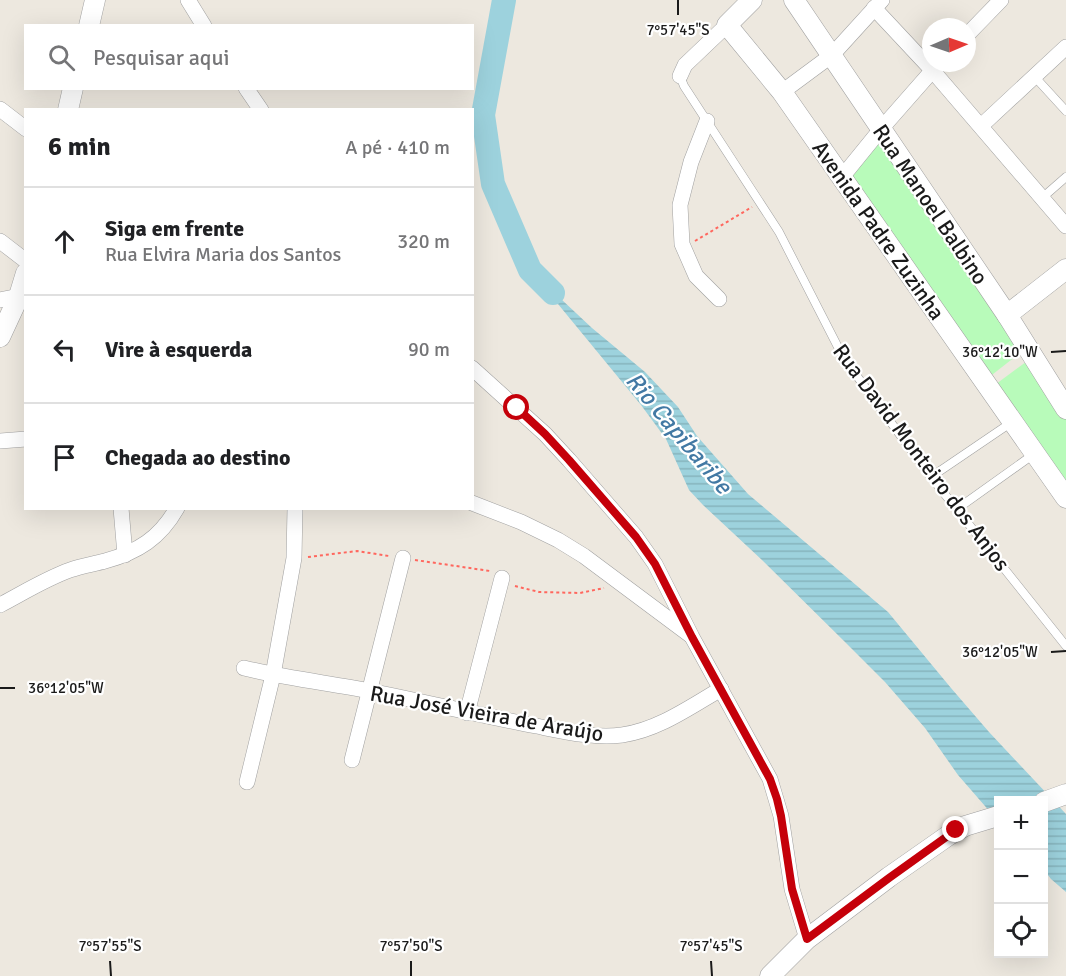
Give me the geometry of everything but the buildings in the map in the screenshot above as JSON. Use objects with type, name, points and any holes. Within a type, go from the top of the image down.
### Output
[{"type":"street","points":[[89,24],[95,0]]},
{"type":"street","points":[[188,0],[203,24]]},
{"type":"street","points":[[680,76],[685,65],[752,0]]},
{"type":"street","name":"Rua Manoel Balbino","points":[[794,0],[1007,315],[1066,409]]},
{"type":"street","points":[[976,25],[1001,0]]},
{"type":"street","points":[[782,92],[832,55],[878,4],[922,53]]},
{"type":"street","name":"Avenida Padre Zuzinha","points":[[727,25],[782,92],[1066,498]]},
{"type":"street","points":[[981,126],[1066,47]]},
{"type":"street","points":[[842,177],[880,129],[931,72]]},
{"type":"street","points":[[939,72],[981,126],[1066,226]]},
{"type":"street","points":[[68,108],[73,90]]},
{"type":"street","points":[[247,90],[260,108]]},
{"type":"street","points":[[0,110],[24,128]]},
{"type":"street","points":[[707,121],[691,162],[680,205],[682,244],[696,276],[719,298]]},
{"type":"street","points":[[0,241],[24,259]]},
{"type":"street","points":[[1007,315],[1066,269]]},
{"type":"street","points":[[0,337],[9,298],[24,275]]},
{"type":"street","points":[[474,370],[545,434],[636,537],[655,564],[764,769],[777,799],[792,889],[807,939]]},
{"type":"street","points":[[0,441],[24,439]]},
{"type":"street","points":[[474,504],[521,522],[585,556],[692,637]]},
{"type":"street","points":[[121,510],[125,555]]},
{"type":"street","points":[[0,605],[72,569],[125,555],[141,547],[157,536],[172,519],[176,510]]},
{"type":"street","points":[[247,782],[273,675],[294,558],[295,510]]},
{"type":"street","points":[[352,760],[403,558]]},
{"type":"street","points":[[467,713],[502,578]]},
{"type":"street","name":"Rua José Vieira de Araújo","points":[[244,668],[369,691],[467,713],[605,736],[620,736],[654,726],[721,689]]},
{"type":"street","points":[[1048,801],[1066,794]]},
{"type":"street","points":[[770,976],[807,939],[949,835],[965,826],[994,817]]},
{"type":"lane","name":"Rua David Monteiro dos Anjos","points":[[680,76],[684,86],[779,232],[841,352],[861,383],[1066,646]]},
{"type":"lane","points":[[1034,76],[1066,111]]},
{"type":"lane","points":[[1042,198],[1066,177]]},
{"type":"lane","points":[[932,477],[1013,421]]},
{"type":"lane","points":[[957,509],[1035,453]]},
{"type":"path","points":[[684,248],[760,202]]},
{"type":"path","points":[[294,558],[357,551],[490,571],[513,585],[539,592],[580,593],[621,584]]},
{"type":"green space","points":[[881,134],[1025,349],[988,378],[845,178]]},
{"type":"green space","points":[[1030,359],[1066,416],[1066,493],[992,387]]},
{"type":"water","points":[[530,270],[592,328],[645,372],[678,407],[697,436],[748,494],[888,612],[989,732],[1066,814],[1066,892],[1048,875],[1048,796],[994,796],[994,816],[958,775],[925,728],[885,682],[689,490],[666,439],[641,405]]},
{"type":"waterway","name":"Rio Capibaribe","points":[[504,0],[483,115],[493,184],[530,270],[553,293]]},
{"type":"route","points":[[517,408],[569,460],[636,537],[655,564],[692,637],[770,779],[781,816],[792,889],[807,939],[956,830]]}]
